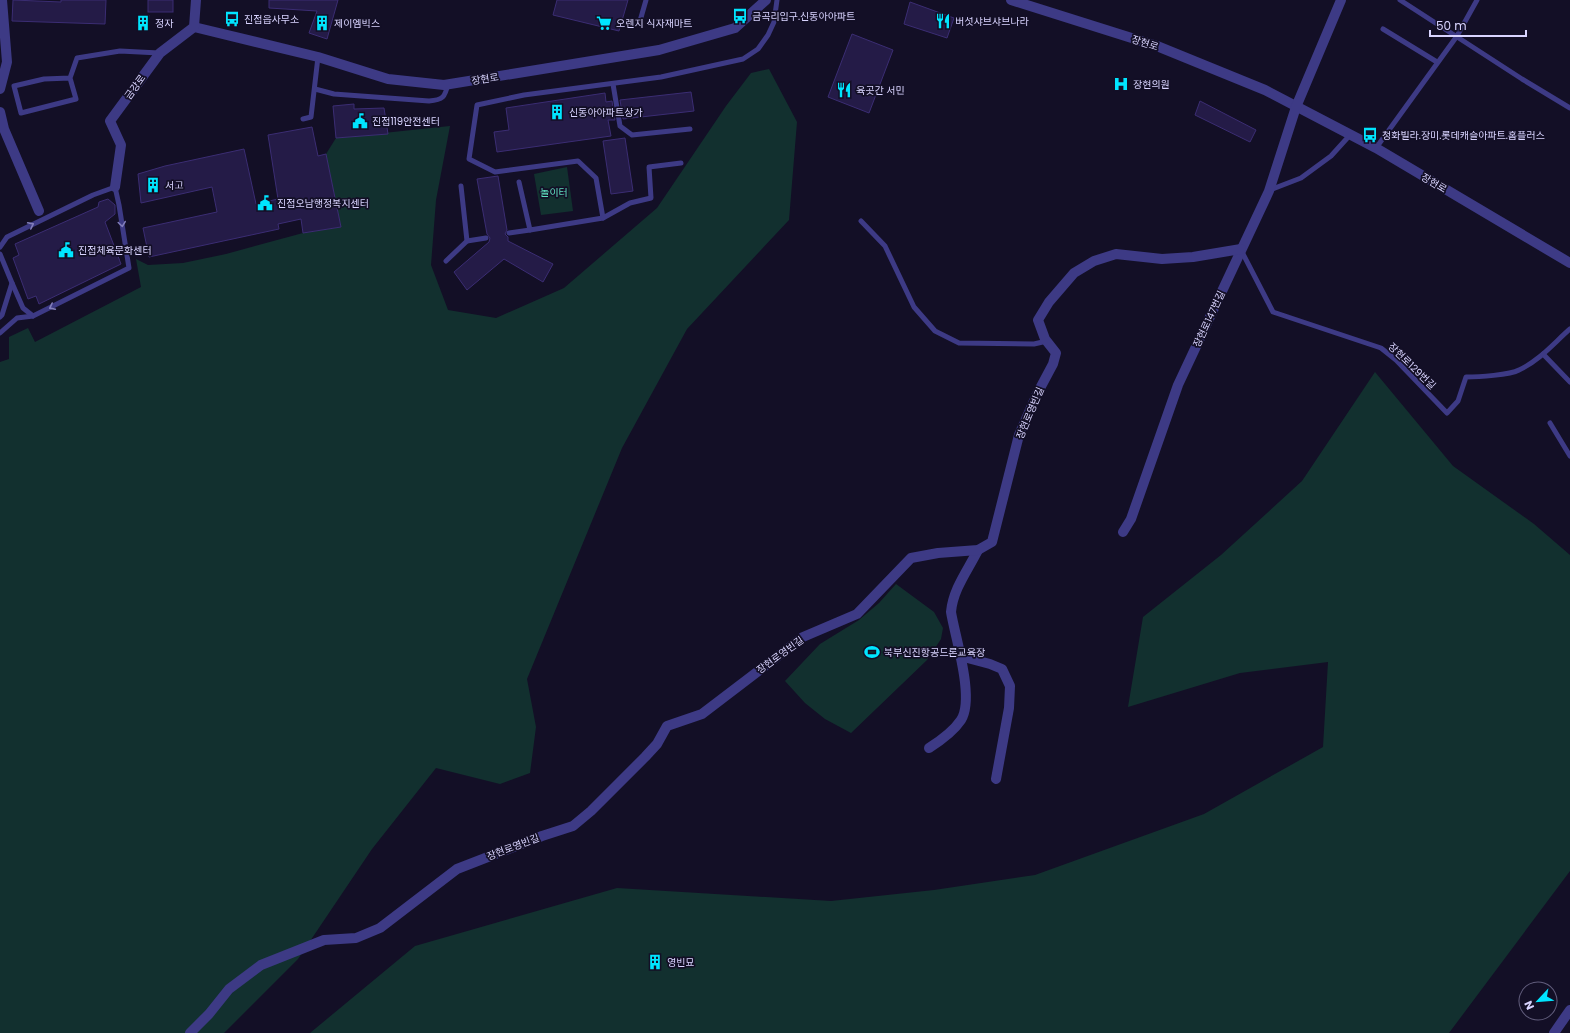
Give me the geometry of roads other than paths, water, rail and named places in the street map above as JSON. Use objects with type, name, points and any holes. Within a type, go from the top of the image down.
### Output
[{"type":"street","points":[[0,89],[7,62],[2,0]]},
{"type":"street","points":[[194,27],[196,0]]},
{"type":"street","name":"장현로","points":[[194,27],[318,57],[388,79],[448,84],[659,50],[736,28],[766,0]]},
{"type":"street","name":"장현로","points":[[1011,0],[1157,46],[1265,90],[1376,148],[1570,263]]},
{"type":"street","points":[[1296,106],[1341,0]]},
{"type":"street","name":"금강로","points":[[115,187],[121,145],[110,121],[160,53],[194,27]]},
{"type":"street","name":"장현로147번길","points":[[1123,532],[1131,519],[1178,385],[1269,191],[1296,106]]},
{"type":"street","points":[[0,112],[4,128],[39,210]]},
{"type":"street","name":"장현로영빈길","points":[[190,1033],[210,1014],[229,989],[261,965],[324,940],[356,938],[380,928],[457,869],[535,838],[573,826],[591,811],[646,757],[657,744],[667,726],[702,714],[803,637],[857,614],[911,558],[938,553],[978,550],[992,542],[1019,435],[1037,394],[1053,364],[1056,353],[1047,341],[1038,320],[1049,302],[1074,273],[1094,261],[1116,254],[1162,259],[1193,257],[1241,249]]},
{"type":"street","points":[[929,748],[940,742],[961,720],[966,707],[966,687],[950,612],[952,600],[978,550]]},
{"type":"street","points":[[960,656],[984,662],[1002,669],[1010,686],[1009,708],[996,779]]},
{"type":"street","points":[[1554,1033],[1570,1010]]},
{"type":"lane","points":[[640,20],[646,0]]},
{"type":"lane","points":[[603,218],[596,178],[578,161],[495,172],[469,159],[477,105],[524,95],[661,77],[743,59],[758,49],[768,35],[774,22],[776,0]]},
{"type":"lane","points":[[1400,0],[1522,80],[1570,108]]},
{"type":"lane","points":[[1376,148],[1457,36],[1477,0]]},
{"type":"lane","points":[[1383,29],[1437,62]]},
{"type":"lane","points":[[70,78],[44,79],[14,86],[21,113],[76,99],[70,78],[77,58],[120,51],[160,53]]},
{"type":"lane","points":[[302,119],[312,117],[318,57]]},
{"type":"lane","points":[[315,89],[334,94],[429,101],[439,100],[446,94],[448,84]]},
{"type":"lane","points":[[612,84],[620,126],[632,135],[690,129]]},
{"type":"lane","points":[[1269,191],[1302,178],[1331,156],[1350,135]]},
{"type":"lane","points":[[509,233],[603,218],[630,203],[651,198],[649,167],[681,163]]},
{"type":"lane","points":[[519,182],[530,230]]},
{"type":"lane","points":[[461,186],[467,241]]},
{"type":"lane","points":[[0,247],[7,237],[93,195],[115,187],[129,268],[34,316],[17,318],[0,333]]},
{"type":"lane","points":[[861,221],[885,246],[914,307],[935,331],[959,343],[1034,344],[1047,341]]},
{"type":"lane","points":[[446,261],[467,241],[486,238]]},
{"type":"lane","name":"장현로129번길","points":[[1241,249],[1273,312],[1381,348],[1396,360],[1447,413],[1458,401],[1466,377],[1518,371],[1543,354],[1570,328]]},
{"type":"lane","points":[[0,254],[23,308],[34,316]]},
{"type":"lane","points":[[0,317],[2,315],[12,283]]},
{"type":"lane","points":[[1543,354],[1570,382]]},
{"type":"lane","points":[[1550,423],[1570,456]]},
{"type":"place","name":"금곡리입구.신동아아파트","points":[[740,16]]},
{"type":"place","name":"진접읍사무소","points":[[232,19]]},
{"type":"place","name":"버섯샤브샤브나라","points":[[943,21]]},
{"type":"place","name":"정자","points":[[143,23]]},
{"type":"place","name":"제이엠빅스","points":[[322,23]]},
{"type":"place","name":"오렌지 식자재마트","points":[[604,23]]},
{"type":"place","name":"장현의원","points":[[1121,84]]},
{"type":"place","name":"육곳간 서민","points":[[844,90]]},
{"type":"place","name":"신동아아파트상가","points":[[557,112]]},
{"type":"place","name":"진접119안전센터","points":[[360,121]]},
{"type":"place","name":"청화빌라.장미.롯데캐슬아파트.홈플러스","points":[[1370,135]]},
{"type":"place","name":"서고","points":[[153,185]]},
{"type":"place","name":"진접오남행정복지센터","points":[[265,203]]},
{"type":"place","name":"진접체육문화센터","points":[[66,250]]},
{"type":"place","name":"북부신진항공드론교육장","points":[[872,652]]},
{"type":"place","name":"영빈묘","points":[[655,962]]},
{"type":"park label","name":"놀이터","points":[[554,192]]}]
